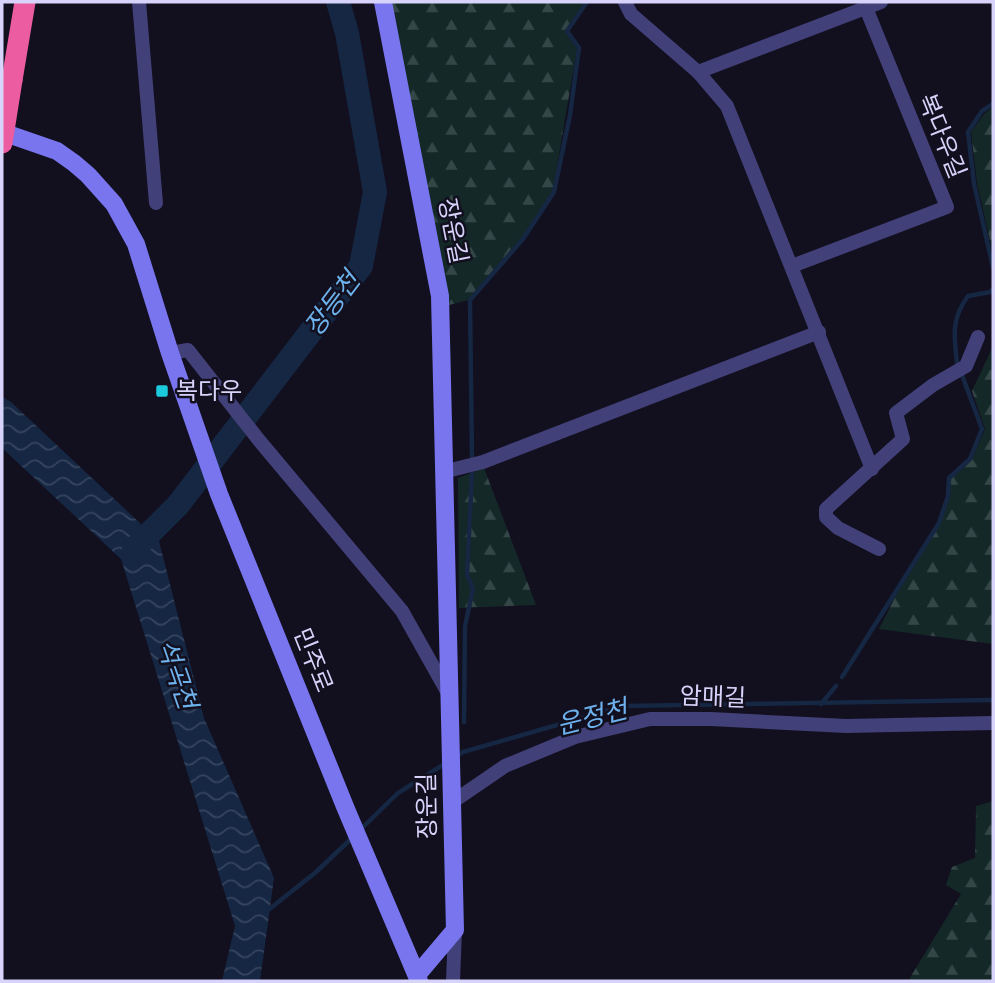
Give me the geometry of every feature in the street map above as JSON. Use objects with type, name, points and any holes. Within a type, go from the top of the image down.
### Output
[{"type":"highway","points":[[2,143],[25,2]]},
{"type":"street","points":[[139,2],[156,203]]},
{"type":"street","name":"장운길","points":[[383,2],[440,296],[455,930],[453,981]]},
{"type":"street","points":[[625,2],[631,14],[698,72],[727,106],[872,469]]},
{"type":"street","points":[[698,72],[881,2]]},
{"type":"street","name":"복다우길","points":[[792,266],[947,207],[866,8]]},
{"type":"street","name":"민주로","points":[[2,132],[57,151],[88,175],[114,204],[136,244],[170,354],[219,494],[346,809],[418,978]]},
{"type":"street","points":[[443,472],[483,462],[819,332]]},
{"type":"street","points":[[879,549],[838,528],[825,517],[826,509],[903,439],[896,413],[933,385],[966,366],[978,337]]},
{"type":"street","points":[[170,354],[188,350],[226,400],[402,611],[449,694]]},
{"type":"street","name":"암매길","points":[[451,795],[505,766],[575,737],[650,719],[711,719],[846,726],[993,723]]},
{"type":"street","points":[[418,978],[455,930]]},
{"type":"green space","points":[[388,2],[585,2],[566,32],[577,49],[553,190],[522,238],[469,300],[445,306]]},
{"type":"green space","points":[[993,107],[993,254],[977,183],[971,132],[984,114]]},
{"type":"green space","points":[[993,346],[993,644],[879,629],[906,576],[941,518],[951,479],[972,460],[985,429],[972,391]]},
{"type":"green space","points":[[484,468],[536,605],[459,608],[458,478]]},
{"type":"green space","points":[[993,801],[993,981],[908,981],[961,894],[946,885],[952,867],[975,858],[976,806]]},
{"type":"water","name":"석곡천","points":[[2,397],[11,402],[159,541],[204,718],[274,878],[260,981],[222,981],[235,926],[121,559],[2,448]]},
{"type":"waterway","name":"장등천","points":[[134,549],[178,505],[361,266],[375,192],[347,33],[338,2]]},
{"type":"waterway","points":[[472,458],[470,300],[523,239],[554,192],[570,115],[579,48],[567,31],[587,2]]},
{"type":"waterway","points":[[993,104],[982,111],[968,132],[974,184],[993,267]]},
{"type":"waterway","points":[[957,363],[955,328],[959,312],[968,296],[993,289]]},
{"type":"waterway","points":[[842,677],[939,523],[948,496],[949,478],[970,459],[982,429],[962,375]]},
{"type":"waterway","points":[[464,722],[465,626],[473,589],[467,574],[472,474]]},
{"type":"waterway","points":[[821,704],[836,686]]},
{"type":"waterway","name":"운정천","points":[[456,757],[463,752],[623,706],[993,700]]},
{"type":"waterway","name":"운정천","points":[[359,831],[398,793],[446,763]]},
{"type":"waterway","name":"운정천","points":[[267,911],[316,872],[353,837]]},
{"type":"place","name":"복다우","points":[[162,391]]}]
